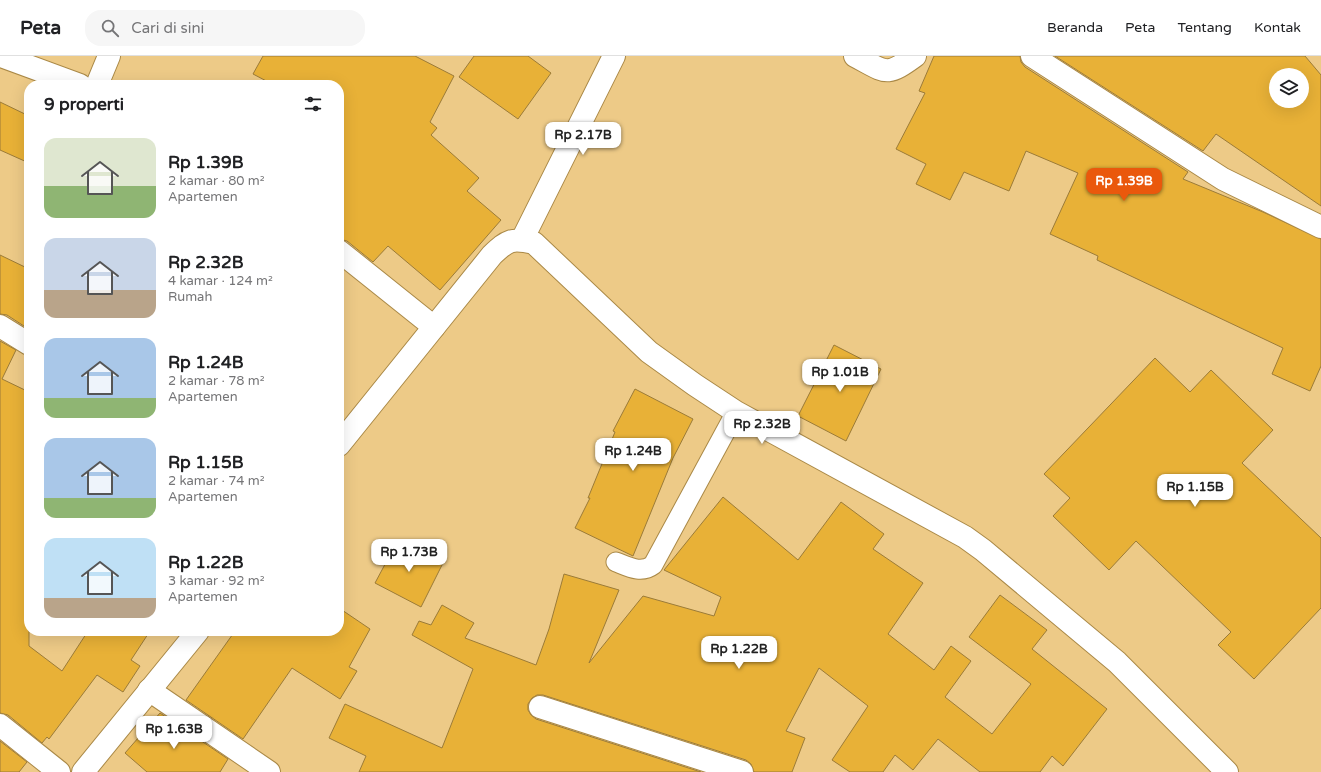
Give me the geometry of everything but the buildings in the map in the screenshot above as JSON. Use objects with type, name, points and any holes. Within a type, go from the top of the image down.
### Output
[{"type":"street","points":[[1,56],[66,80]]},
{"type":"street","points":[[99,80],[109,56]]},
{"type":"street","points":[[522,240],[614,56]]},
{"type":"street","points":[[855,56],[883,70],[893,71],[915,56]]},
{"type":"street","points":[[1032,56],[1223,179],[1321,227]]},
{"type":"street","points":[[344,438],[492,255],[507,241],[522,240],[534,243],[649,352],[736,412],[965,537],[983,550],[1117,662],[1227,772]]},
{"type":"street","points":[[344,255],[434,327]]},
{"type":"street","points":[[0,326],[24,341]]},
{"type":"street","points":[[83,772],[194,636]]},
{"type":"street","points":[[149,690],[269,772]]},
{"type":"street","points":[[540,707],[739,771]]},
{"type":"street","points":[[0,725],[59,772]]},
{"type":"lane","points":[[616,562],[640,571],[647,570],[653,565],[736,412]]}]
